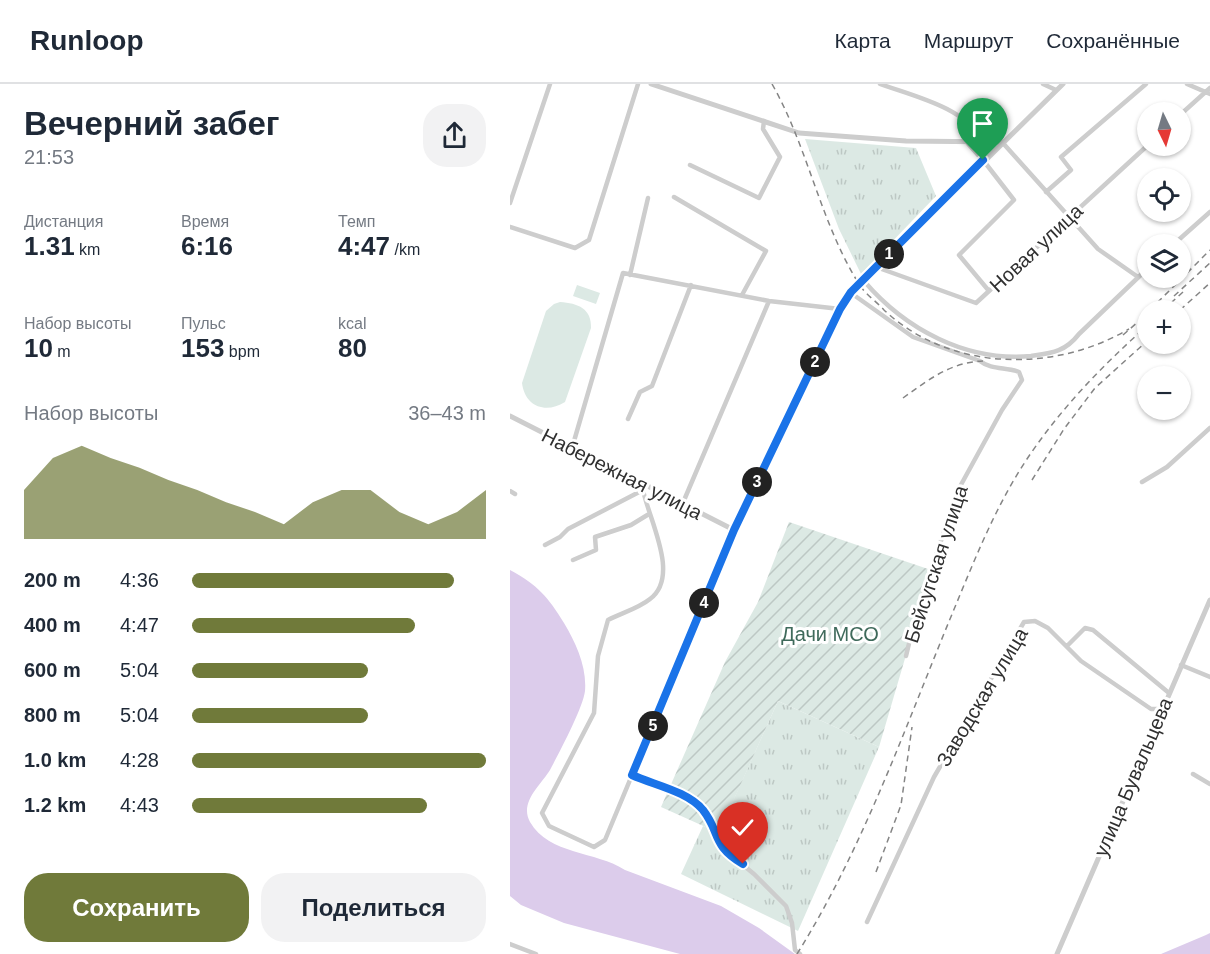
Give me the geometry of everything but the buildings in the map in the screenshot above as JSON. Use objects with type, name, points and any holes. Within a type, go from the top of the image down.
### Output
[{"type":"street","points":[[510,203],[550,84]]},
{"type":"street","points":[[510,226],[575,248],[590,240],[638,84]]},
{"type":"street","points":[[651,84],[799,133],[820,137],[1002,142],[1098,249],[1137,276]]},
{"type":"street","points":[[880,84],[945,108],[975,128],[984,141]]},
{"type":"street","points":[[1043,84],[1056,90]]},
{"type":"street","points":[[545,545],[560,537],[568,529],[642,488],[661,549],[663,566],[658,591],[650,600],[608,620],[598,656],[594,714],[542,813],[549,826],[594,847],[605,840],[734,530],[840,309],[851,292],[1063,84]]},
{"type":"street","points":[[1046,192],[1071,170],[1061,157],[1146,84]]},
{"type":"street","points":[[1187,84],[1209,91]]},
{"type":"street","points":[[1191,106],[1209,91]]},
{"type":"street","points":[[690,165],[759,198],[780,157],[763,129],[764,121]]},
{"type":"street","points":[[966,141],[1014,200],[959,255],[989,291]]},
{"type":"street","name":"Новая улица","points":[[876,267],[976,303],[1137,155]]},
{"type":"street","points":[[674,196],[766,251],[742,295]]},
{"type":"street","points":[[630,274],[648,198]]},
{"type":"street","points":[[1185,234],[1210,212]]},
{"type":"street","points":[[572,448],[622,273],[769,301],[840,309]]},
{"type":"street","points":[[864,281],[888,306],[929,334],[976,353],[1001,357],[1062,351],[1137,278]]},
{"type":"street","points":[[628,419],[640,392],[652,386],[691,285]]},
{"type":"street","name":"Бейсугская улица","points":[[851,292],[913,337],[980,361],[987,367],[1008,368],[1019,372],[1022,380],[1002,410],[957,492],[914,623],[906,656]]},
{"type":"street","points":[[682,505],[769,301]]},
{"type":"street","name":"Набережная улица","points":[[510,416],[642,488],[734,530]]},
{"type":"street","points":[[1142,482],[1167,467],[1210,428]]},
{"type":"street","points":[[573,560],[596,550],[595,537],[630,525],[649,514]]},
{"type":"street","name":"улица Бувальцева","points":[[1057,954],[1210,600]]},
{"type":"street","name":"Заводская улица","points":[[867,922],[934,777],[1024,622],[1035,621],[1048,628],[1081,661],[1151,709],[1162,709]]},
{"type":"street","points":[[1067,646],[1085,628],[1093,630],[1169,693]]},
{"type":"street","points":[[1182,665],[1210,677]]},
{"type":"street","points":[[1193,774],[1210,784]]},
{"type":"street","points":[[632,775],[672,791],[702,809],[721,847],[754,874],[786,906],[794,931],[795,950],[800,954]]},
{"type":"street","points":[[510,944],[536,954]]},
{"type":"green space","points":[[805,139],[916,148],[936,196],[861,274],[839,229]]},
{"type":"green space","points":[[577,285],[600,293],[596,304],[573,296]]},
{"type":"green space","points":[[560,302],[583,308],[591,321],[591,328],[565,402],[558,406],[544,408],[527,398],[522,383],[546,311]]},
{"type":"green space","name":"Дачи МСО","points":[[789,522],[931,570],[879,747],[778,701],[719,833],[661,807],[725,662],[758,602]]},
{"type":"green space","points":[[778,701],[879,747],[798,931],[681,874],[703,826],[719,832]]},
{"type":"shaded area","points":[[510,570],[535,587],[558,614],[576,647],[585,682],[583,699],[570,731],[550,770],[529,801],[527,815],[538,833],[561,847],[601,859],[721,906],[759,928],[795,954],[680,954],[564,923],[521,905],[510,896]]},
{"type":"shaded area","points":[[1210,933],[1210,954],[1161,954],[1206,935]]},
{"type":"railway","points":[[772,84],[795,133],[834,235],[859,284],[884,310],[910,330],[940,345],[971,355],[1003,359],[1036,359],[1068,353],[1100,343],[1129,329]]},
{"type":"railway","points":[[1160,300],[1210,250]]},
{"type":"railway","points":[[1174,296],[1210,263]]},
{"type":"railway","points":[[1191,300],[1210,283]]},
{"type":"railway","points":[[1174,300],[1183,292]]},
{"type":"railway","points":[[1123,335],[1137,323]]},
{"type":"railway","points":[[797,954],[842,874],[862,832],[995,515],[1017,475],[1042,438],[1070,403],[1137,335]]},
{"type":"railway","points":[[1032,480],[1064,429],[1095,388],[1137,350]]},
{"type":"railway","points":[[903,398],[950,368],[983,361]]},
{"type":"railway","points":[[876,872],[901,805],[912,727]]},
{"type":"route","points":[[743,864],[721,847],[702,809],[696,804],[672,791],[632,775],[734,530],[840,309],[851,292],[983,160]]}]
